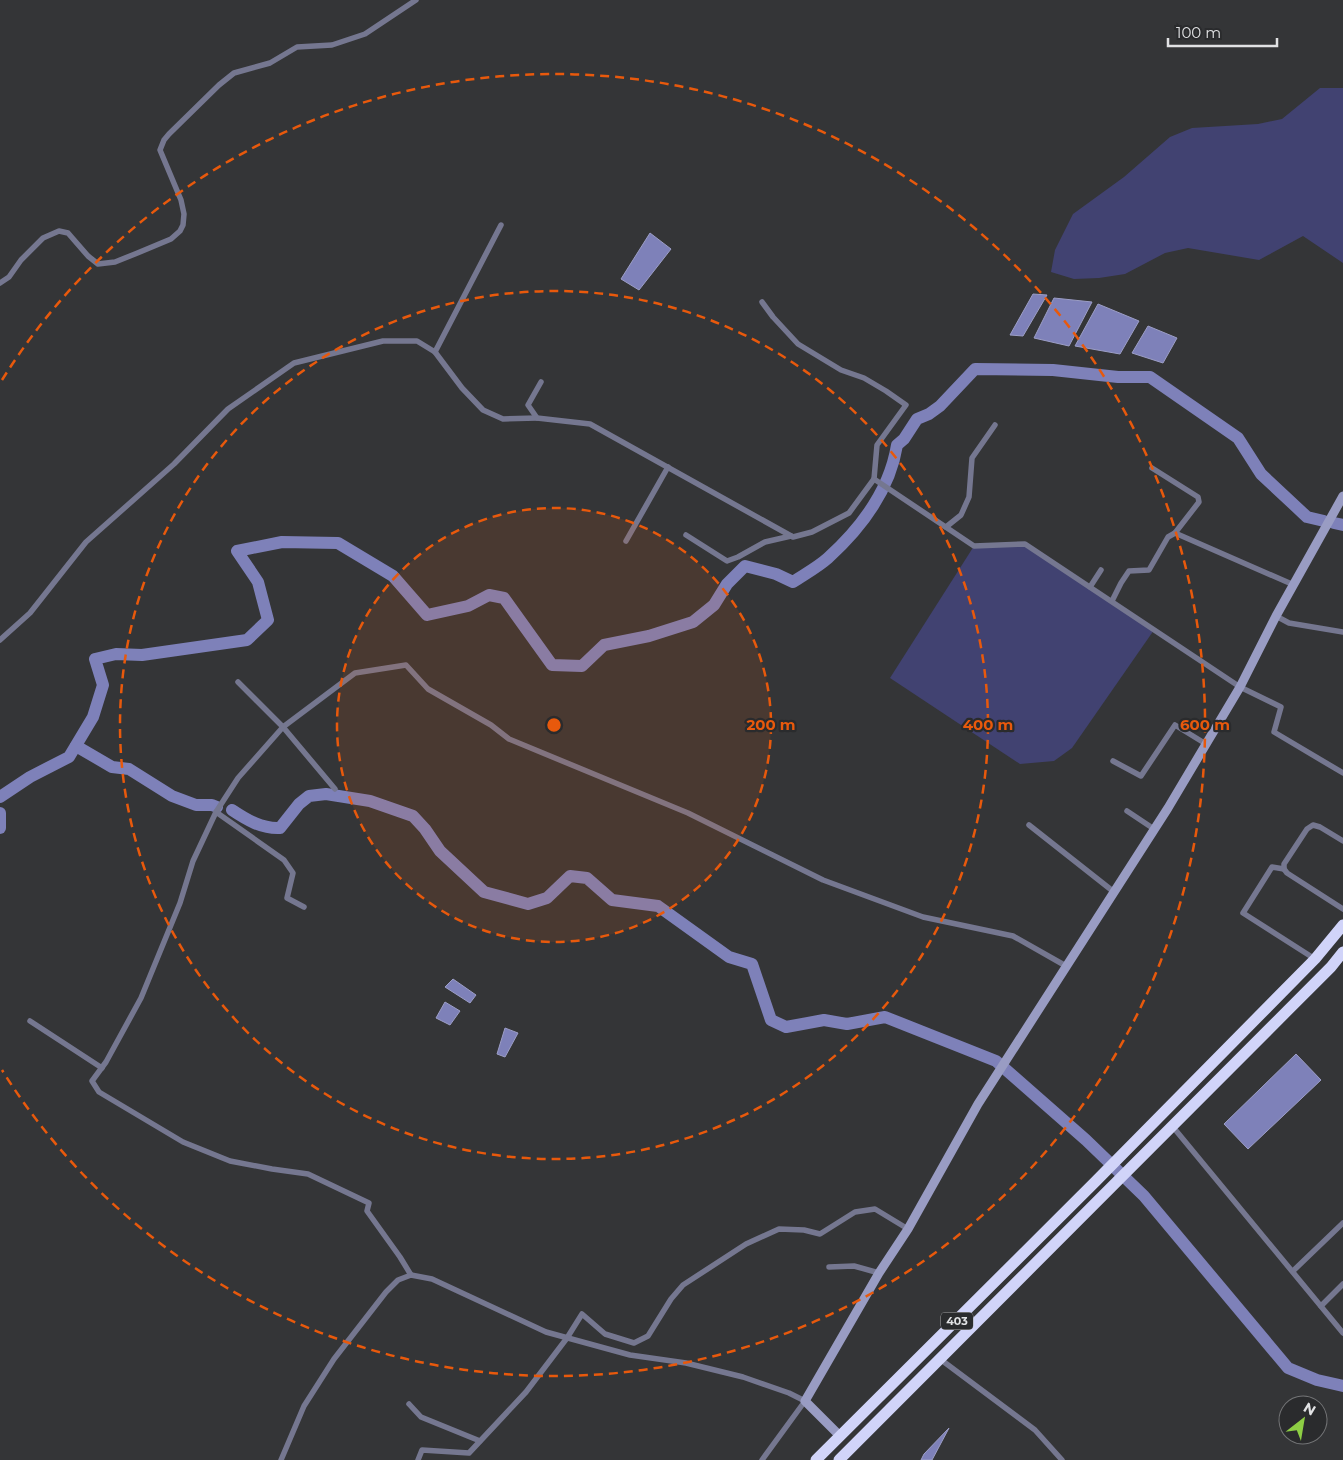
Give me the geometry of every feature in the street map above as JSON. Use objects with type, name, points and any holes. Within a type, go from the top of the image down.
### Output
[{"type":"highway","name":"403","points":[[816,1460],[1123,1155],[1315,959],[1343,925]]},
{"type":"highway","name":"403","points":[[839,1460],[1173,1127],[1331,967],[1343,952]]},
{"type":"street","points":[[0,283],[9,277],[21,260],[44,238],[59,231],[68,233],[88,256],[98,264],[115,262],[171,239],[183,225],[184,214],[181,200],[160,150],[168,134],[234,73],[270,63],[297,47],[332,45],[365,34],[416,0]]},
{"type":"street","points":[[435,352],[501,225]]},
{"type":"street","points":[[686,535],[726,561],[738,557],[765,542],[812,532],[849,513],[874,479],[877,445],[906,405],[864,378],[841,370],[798,344],[762,302]]},
{"type":"street","points":[[0,640],[30,614],[86,542],[174,464],[228,409],[294,363],[383,341],[417,341],[435,352],[462,388],[483,410],[503,419],[536,418],[590,424],[791,536]]},
{"type":"street","points":[[536,418],[528,405],[542,382]]},
{"type":"street","points":[[946,527],[961,515],[969,497],[972,458],[995,425]]},
{"type":"street","points":[[626,541],[668,467]]},
{"type":"street","points":[[1112,601],[1129,571],[1149,570],[1168,537],[1175,533],[1199,502],[1198,496],[1152,468]]},
{"type":"street","points":[[874,479],[974,546],[1025,544],[1240,687],[1281,708],[1274,732],[1343,773]]},
{"type":"street","points":[[762,1460],[805,1401],[879,1273],[908,1229],[978,1104],[1168,808],[1240,687],[1276,616],[1343,496]]},
{"type":"street","points":[[1175,533],[1294,585]]},
{"type":"street","points":[[1090,587],[1101,570]]},
{"type":"street","points":[[1276,616],[1289,623],[1343,632]]},
{"type":"street","points":[[410,1275],[400,1257],[367,1212],[369,1203],[308,1174],[230,1160],[183,1142],[99,1092],[92,1081],[102,1068],[141,998],[180,903],[192,861],[216,812],[238,778],[283,727],[355,673],[406,665],[428,689],[491,724],[509,739],[688,813],[824,880],[923,917],[1013,936],[1066,966]]},
{"type":"street","points":[[238,682],[283,727],[335,789]]},
{"type":"street","points":[[1113,761],[1141,776],[1175,725],[1206,744]]},
{"type":"street","points":[[1127,811],[1154,829]]},
{"type":"street","points":[[216,812],[284,860],[293,873],[287,898],[304,907]]},
{"type":"street","points":[[1029,825],[1114,892]]},
{"type":"street","points":[[1284,869],[1284,864],[1308,828],[1313,825],[1320,827],[1343,841]]},
{"type":"street","points":[[1315,959],[1244,913],[1272,867],[1284,869],[1287,873],[1343,909]]},
{"type":"street","points":[[30,1022],[102,1068]]},
{"type":"street","points":[[1173,1127],[1343,1333]]},
{"type":"street","points":[[418,1460],[422,1450],[469,1453],[526,1392],[567,1338],[582,1314],[605,1334],[634,1343],[648,1336],[671,1299],[683,1284],[746,1244],[779,1230],[804,1230],[820,1234],[855,1212],[875,1209],[908,1229]]},
{"type":"street","points":[[1293,1271],[1343,1223]]},
{"type":"street","points":[[829,1267],[849,1265],[879,1273]]},
{"type":"street","points":[[281,1460],[304,1406],[334,1359],[386,1292],[398,1280],[410,1275],[432,1279],[546,1332],[630,1355],[686,1363],[743,1377],[789,1393],[805,1401],[840,1436]]},
{"type":"street","points":[[1321,1306],[1343,1284]]},
{"type":"street","points":[[940,1360],[1035,1430],[1062,1460]]},
{"type":"street","points":[[409,1404],[421,1417],[480,1441]]},
{"type":"shaded area","points":[[1320,88],[1343,88],[1343,263],[1303,236],[1259,260],[1188,248],[1165,253],[1125,274],[1074,279],[1051,272],[1055,250],[1073,214],[1124,177],[1170,137],[1192,128],[1258,124],[1282,119]]},
{"type":"shaded area","points":[[650,233],[671,249],[639,290],[621,279]]},
{"type":"shaded area","points":[[1033,294],[1047,295],[1023,336],[1010,335]]},
{"type":"shaded area","points":[[1054,298],[1092,302],[1069,346],[1034,338]]},
{"type":"shaded area","points":[[1098,304],[1139,321],[1120,354],[1075,346]]},
{"type":"shaded area","points":[[1148,326],[1177,338],[1163,363],[1132,353]]},
{"type":"shaded area","points":[[1025,544],[1154,630],[1072,748],[1054,761],[1020,764],[890,678],[974,546]]},
{"type":"shaded area","points":[[453,979],[476,995],[470,1003],[445,987]]},
{"type":"shaded area","points":[[445,1002],[460,1011],[450,1025],[436,1018]]},
{"type":"shaded area","points":[[505,1028],[518,1033],[505,1057],[497,1054]]},
{"type":"shaded area","points":[[1296,1054],[1321,1080],[1248,1149],[1224,1124]]},
{"type":"shaded area","points":[[949,1428],[932,1460],[921,1460],[924,1454]]},
{"type":"waterway","points":[[0,797],[30,777],[69,757],[93,717],[103,685],[95,659],[116,654],[142,655],[247,640],[268,620],[258,582],[237,551],[282,542],[338,543],[393,576],[427,615],[468,606],[489,595],[504,598],[552,665],[582,666],[604,645],[649,636],[693,622],[714,605],[727,584],[745,566],[776,574],[793,582],[828,558],[852,534],[872,507],[888,477],[897,445],[904,439],[917,419],[929,414],[940,406],[975,369],[1053,370],[1118,377],[1150,377],[1238,438],[1261,474],[1307,517],[1324,521]]},
{"type":"waterway","points":[[1334,523],[1343,525]]},
{"type":"waterway","points":[[76,746],[112,767],[129,769],[172,796],[196,805],[212,805],[217,807]]},
{"type":"waterway","points":[[232,810],[261,825],[280,828],[299,804],[309,796],[326,794],[370,801],[413,816],[425,829],[440,851],[484,892],[528,904],[547,898],[570,876],[587,878],[612,900],[658,906],[729,957],[752,964],[771,1020],[786,1027],[824,1020],[847,1024],[885,1017],[996,1061],[1086,1140],[1144,1196],[1288,1368],[1317,1380],[1343,1386]]},
{"type":"waterway","points":[[0,813],[0,828]]}]
